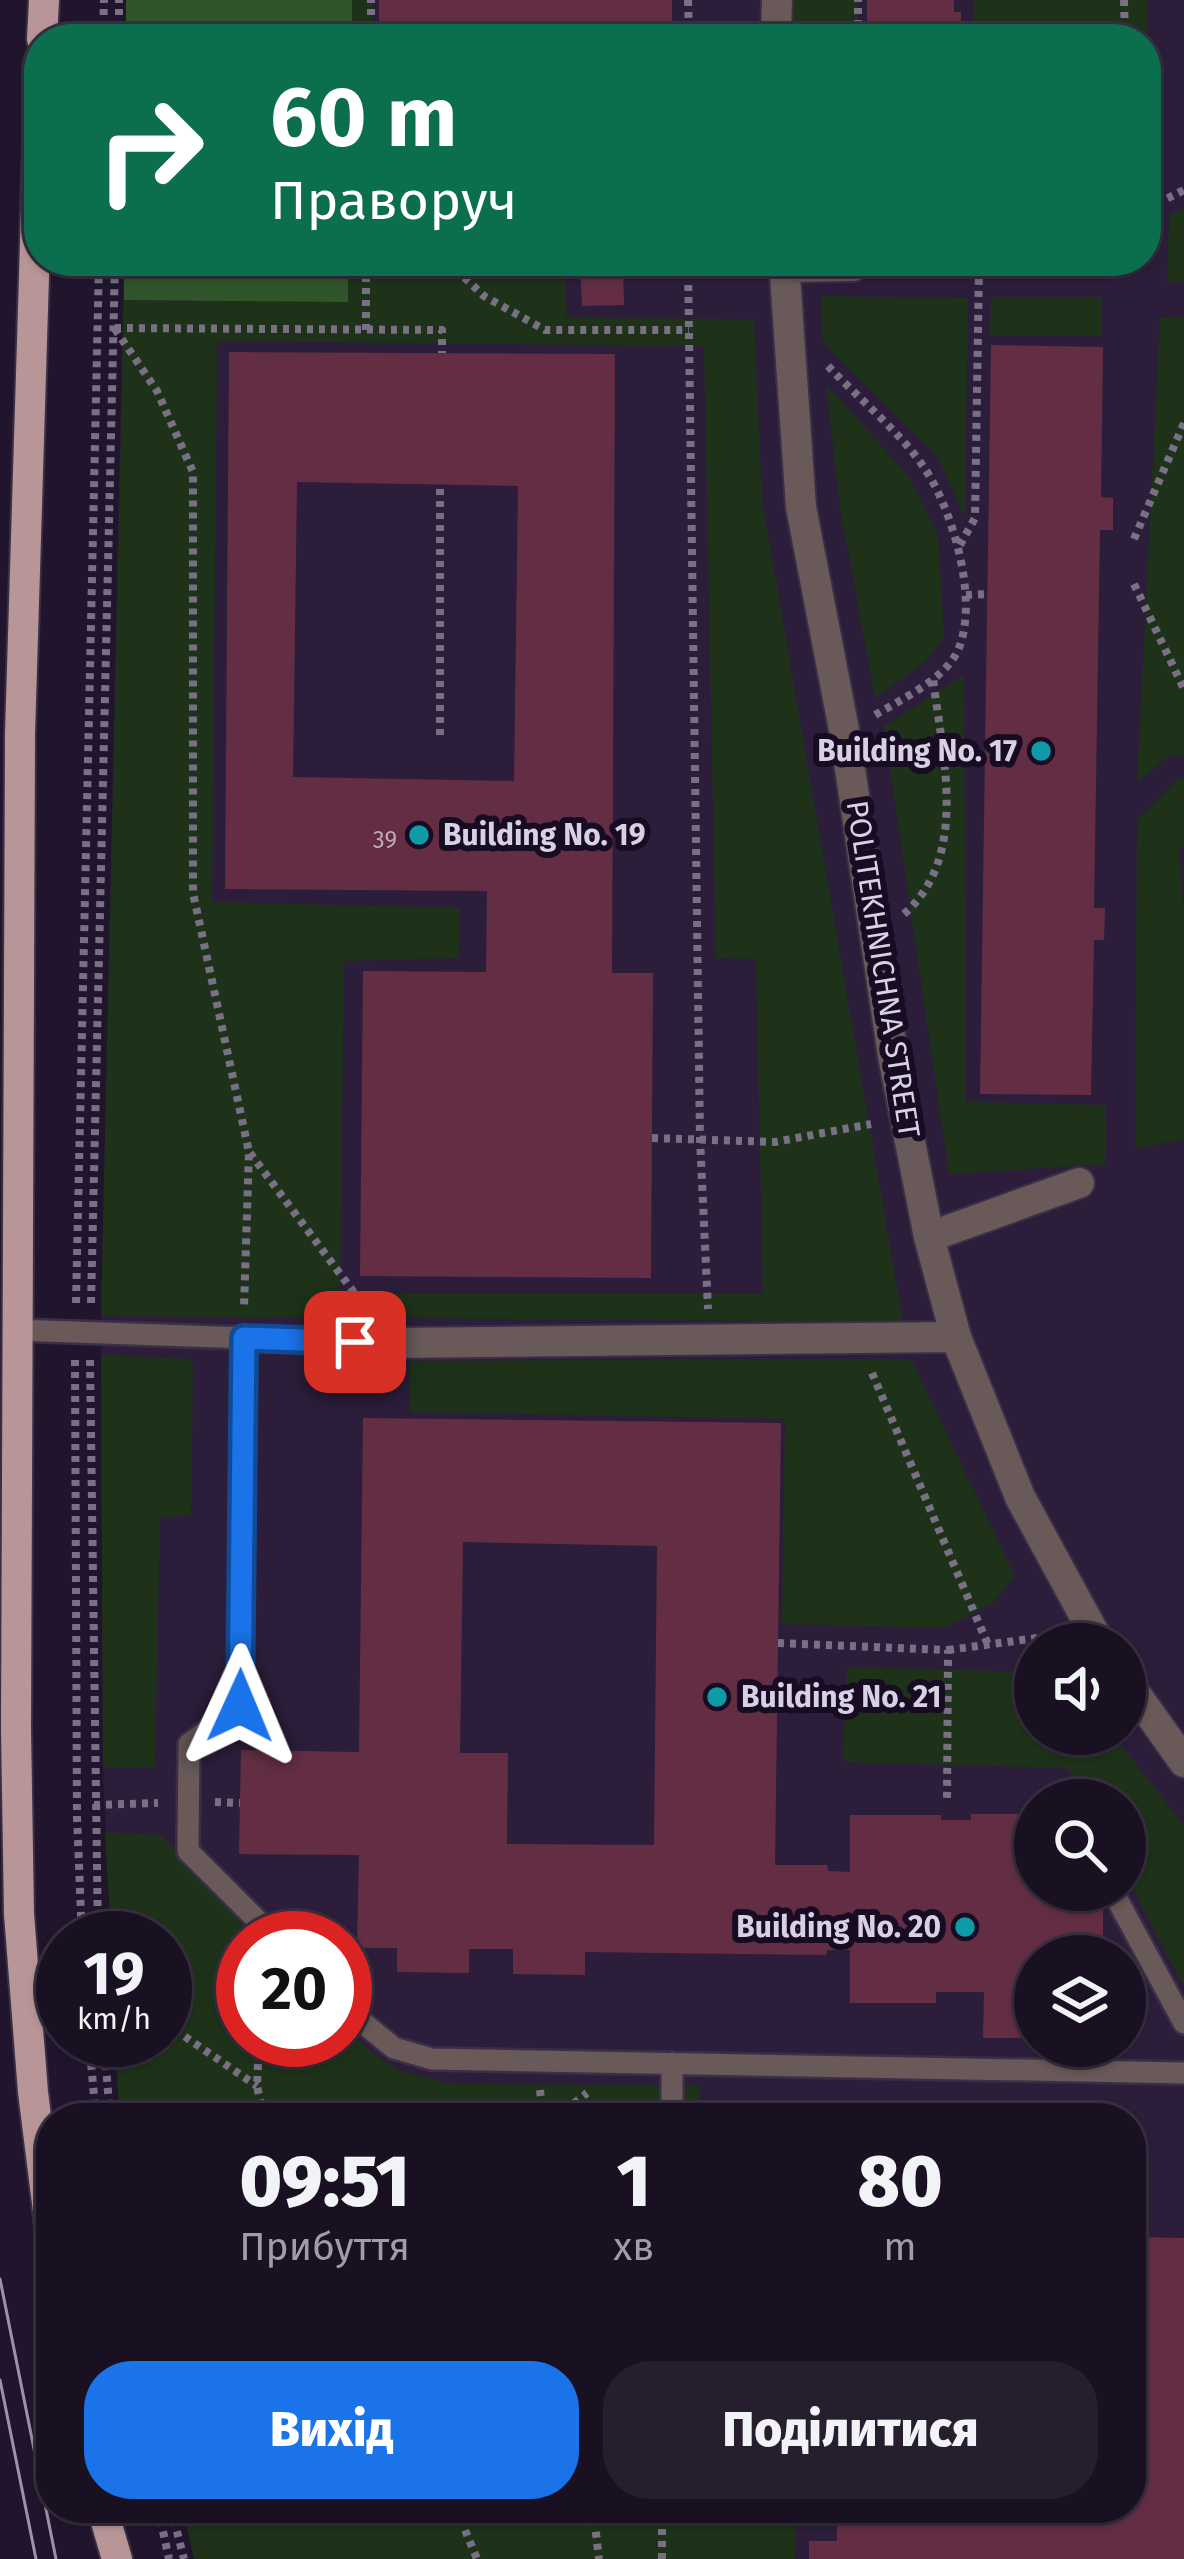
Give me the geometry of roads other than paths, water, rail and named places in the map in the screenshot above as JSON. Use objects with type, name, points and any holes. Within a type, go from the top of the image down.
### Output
[{"type":"main road","points":[[34,276],[20,711],[15,1330],[19,1914],[36,2116]]},
{"type":"main road","points":[[106,2523],[117,2559]]},
{"type":"street","name":"POLITEKHNICHNA STREET","points":[[785,276],[801,507],[845,735],[893,1057],[929,1237],[956,1337],[1020,1497],[1088,1623]]},
{"type":"street","points":[[929,1237],[1079,1183]]},
{"type":"street","points":[[392,1343],[956,1337]]},
{"type":"street","points":[[1146,1709],[1184,1762]]},
{"type":"lane","points":[[15,1330],[392,1343]]},
{"type":"lane","points":[[244,1338],[240,1706],[189,1744],[188,1851],[248,1911]]},
{"type":"lane","points":[[1123,1911],[1184,2023]]},
{"type":"lane","points":[[372,2030],[394,2048],[432,2059],[1184,2073]]},
{"type":"lane","points":[[672,2063],[672,2103]]},
{"type":"tram line","points":[[0,2279],[36,2459]]},
{"type":"tram line","points":[[0,2380],[36,2559]]},
{"type":"tram line","points":[[49,2523],[56,2559]]},
{"type":"place","name":"Building No. 17","points":[[1041,751]]},
{"type":"place","name":"Building No. 19","points":[[419,835]]},
{"type":"place","name":"Building No. 21","points":[[717,1697]]},
{"type":"place","name":"Building No. 20","points":[[965,1927]]}]
